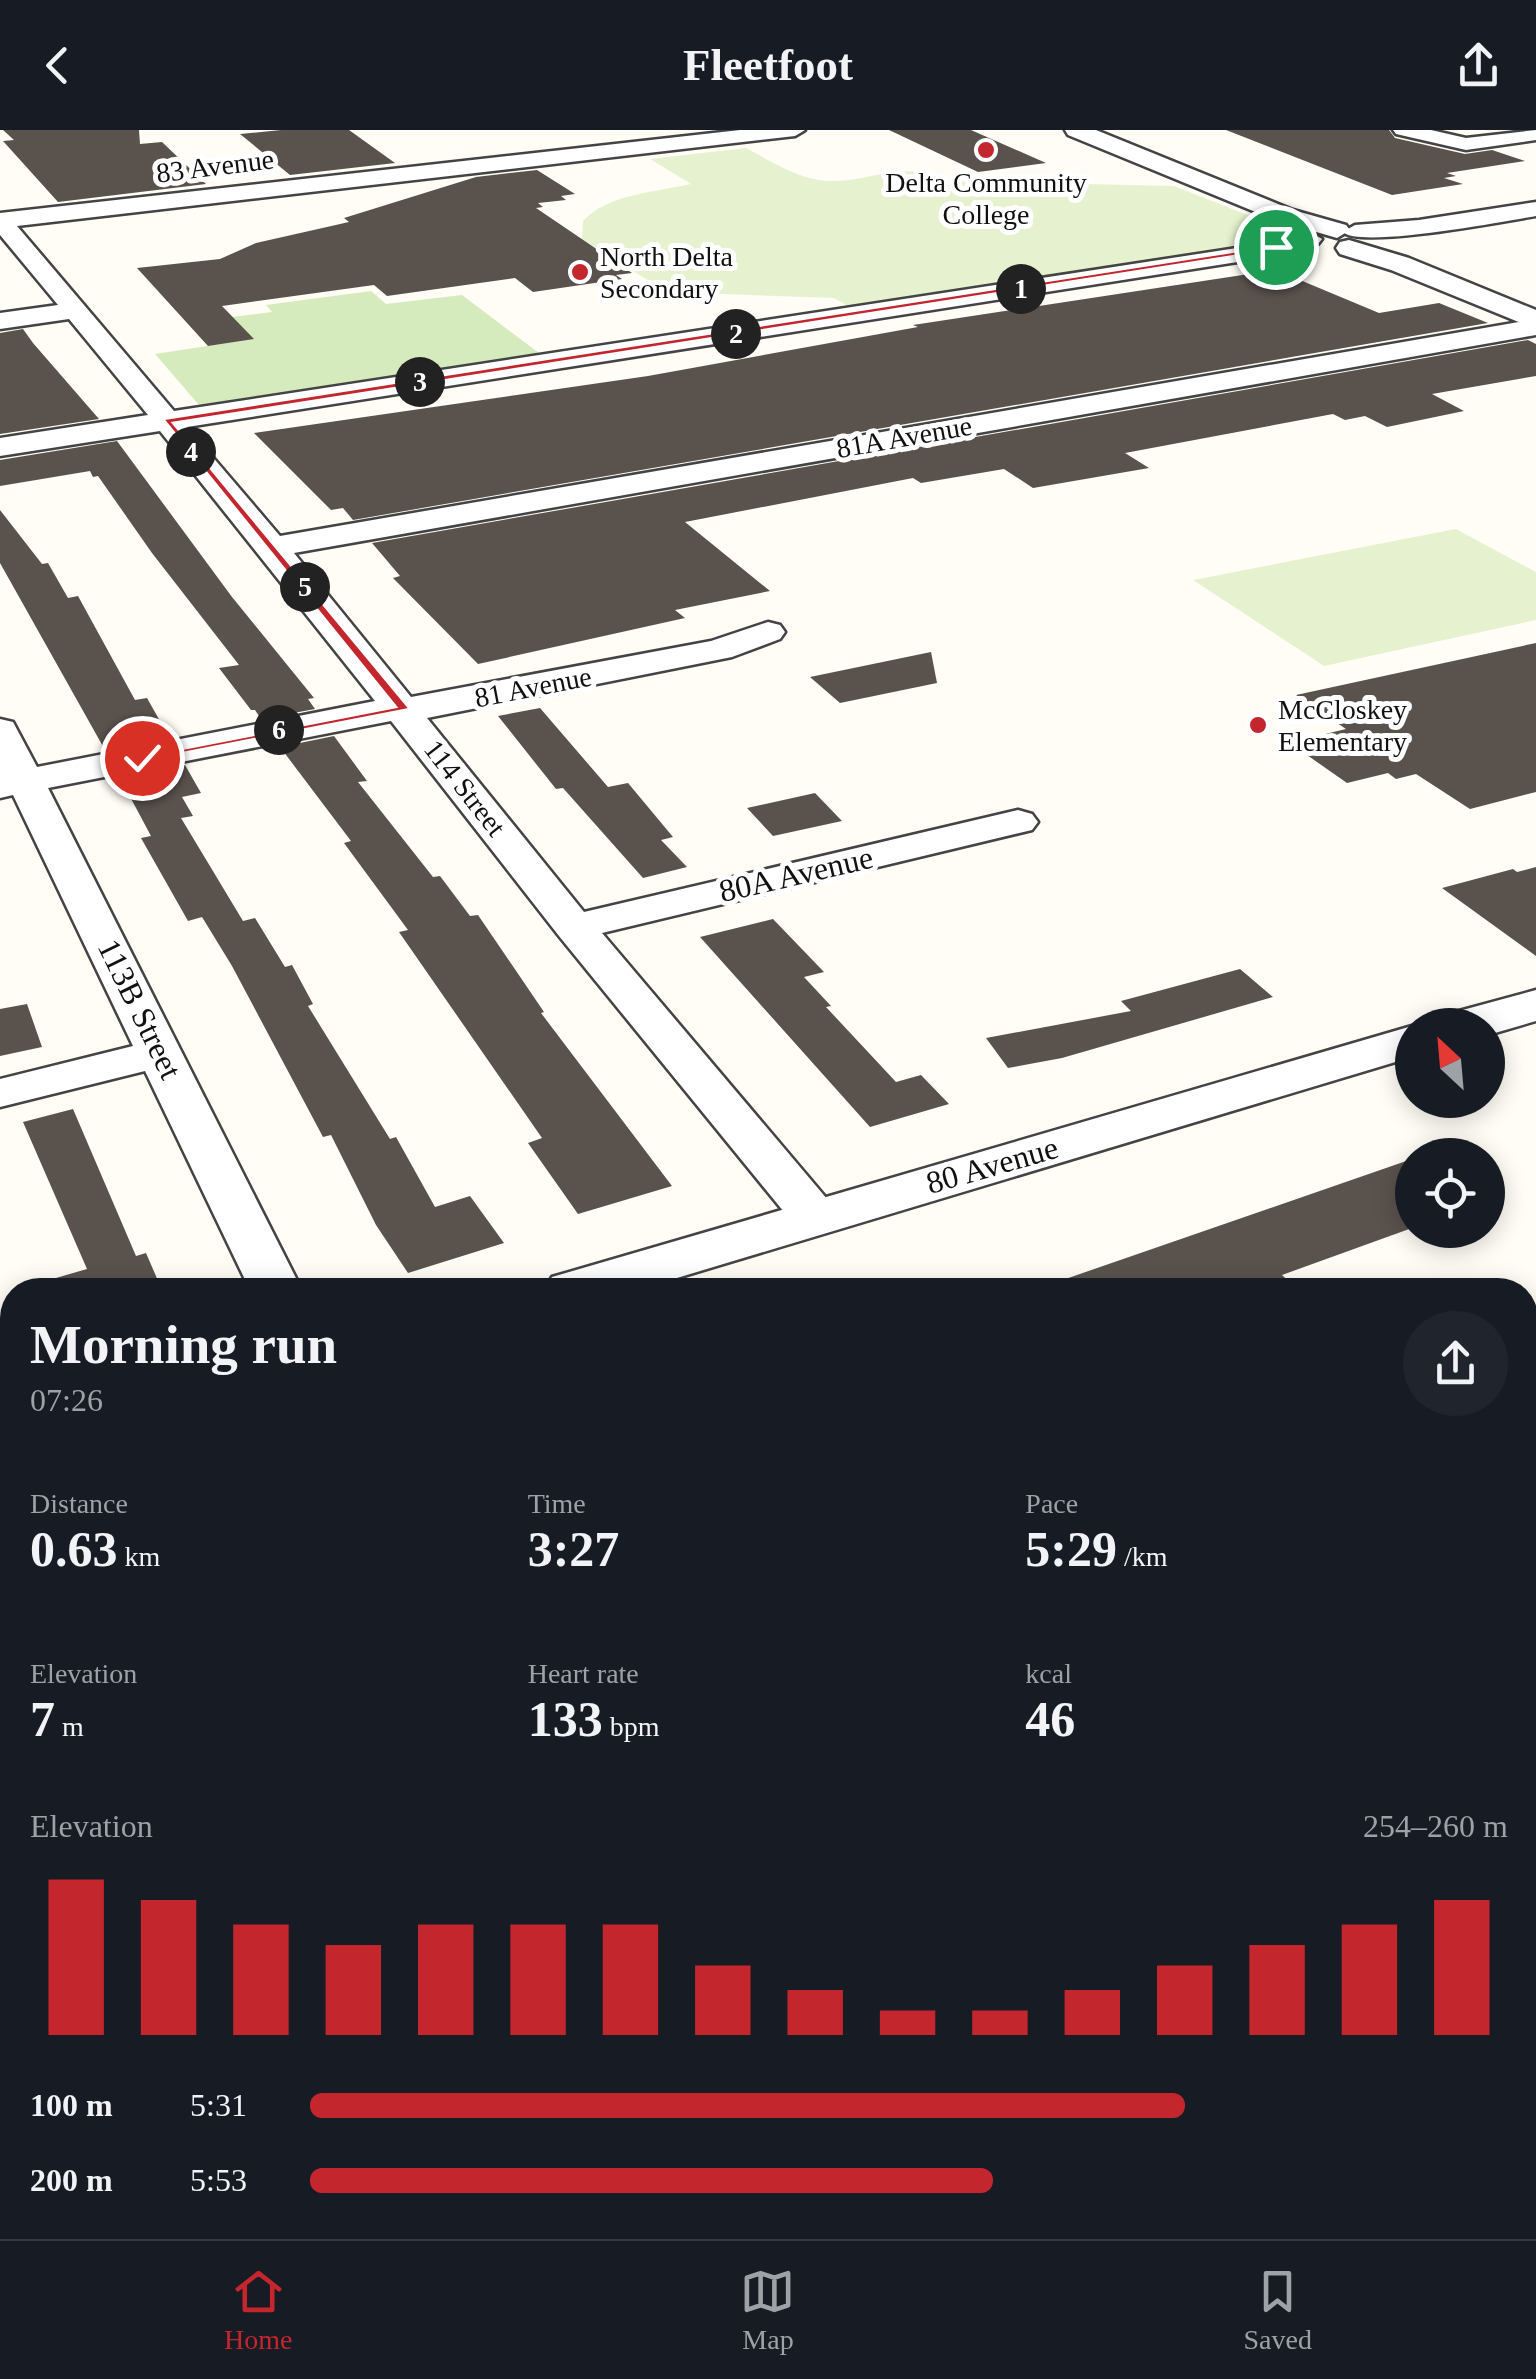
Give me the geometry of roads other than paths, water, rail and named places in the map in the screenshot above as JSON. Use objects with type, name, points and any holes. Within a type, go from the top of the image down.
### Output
[{"type":"street","points":[[557,130],[594,153]]},
{"type":"street","name":"83 Avenue","points":[[0,221],[795,130]]},
{"type":"street","points":[[1076,130],[1536,324]]},
{"type":"street","points":[[1403,130],[1466,144],[1536,134]]},
{"type":"street","points":[[231,166],[258,192]]},
{"type":"street","points":[[0,447],[1536,209]]},
{"type":"street","name":"114 Street","points":[[0,221],[272,547],[574,927],[815,1217]]},
{"type":"street","points":[[0,321],[74,311]]},
{"type":"street","name":"81A Avenue","points":[[272,547],[1536,324]]},
{"type":"street","name":"81 Avenue","points":[[13,783],[720,650],[768,632]]},
{"type":"street","name":"113B Street","points":[[0,730],[13,783],[162,1053],[270,1278]]},
{"type":"street","name":"80A Avenue","points":[[574,927],[1018,822]]},
{"type":"street","points":[[1505,1013],[1536,1004]]},
{"type":"street","name":"80 Avenue","points":[[613,1278],[1395,1046]]},
{"type":"street","points":[[0,1093],[162,1053]]},
{"type":"place","name":"Delta Community College","points":[[986,150]]},
{"type":"place","name":"North Delta Secondary","points":[[580,272]]},
{"type":"place","name":"McCloskey Elementary","points":[[1258,725]]}]
